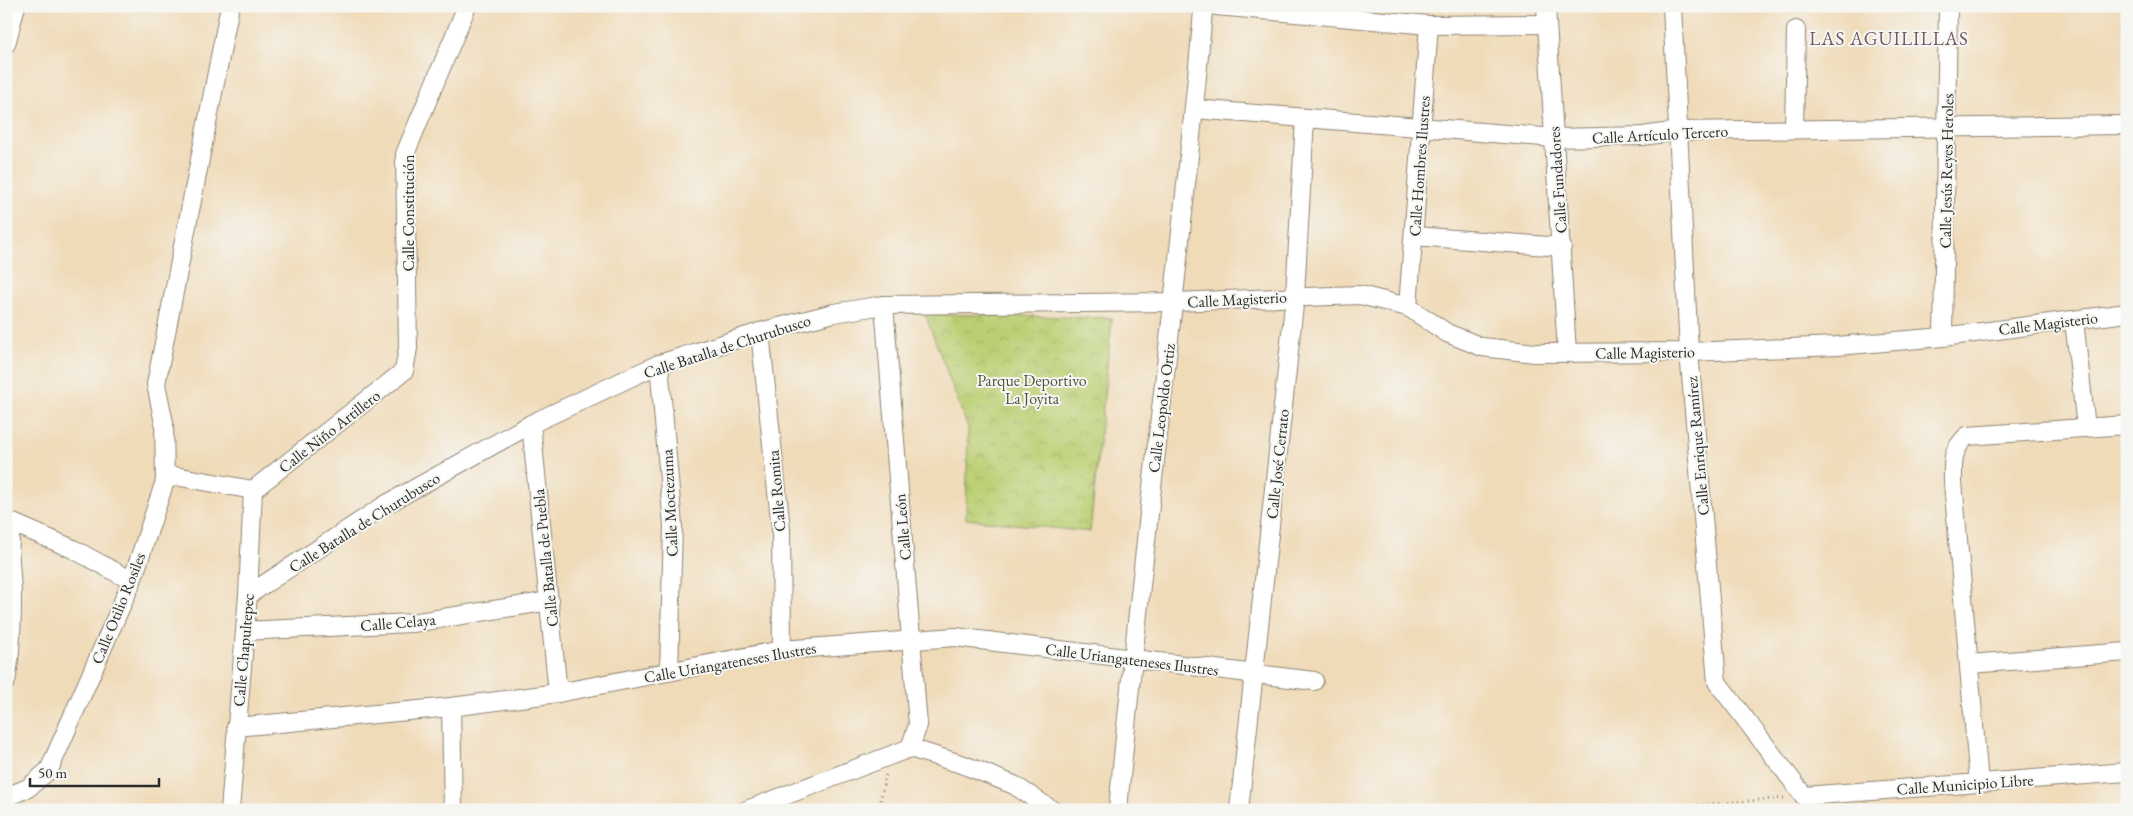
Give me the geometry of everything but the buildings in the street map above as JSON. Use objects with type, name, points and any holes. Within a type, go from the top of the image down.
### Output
[{"type":"street","points":[[6,44],[16,6]]},
{"type":"street","name":"Calle Otilio Rosiles","points":[[6,797],[28,788],[49,770],[132,581],[165,481],[164,423],[156,384],[230,6]]},
{"type":"street","name":"Calle Constitución","points":[[404,371],[408,348],[405,154],[467,6]]},
{"type":"street","name":"Calle Leopoldo Ortiz","points":[[1118,810],[1132,660],[1173,302],[1203,11],[1207,6]]},
{"type":"street","points":[[1216,6],[1429,25],[1546,24]]},
{"type":"street","name":"Calle Fundadores","points":[[1546,6],[1567,353]]},
{"type":"street","name":"Calle Enrique Ramírez","points":[[1672,6],[1689,352],[1717,682],[1804,803]]},
{"type":"street","name":"Calle Jesús Reyes Heroles","points":[[1944,336],[1948,6]]},
{"type":"street","name":"Calle Hombres Ilustres","points":[[1408,307],[1429,25]]},
{"type":"street","points":[[1794,129],[1796,30]]},
{"type":"street","name":"Calle Artículo Tercero","points":[[1194,109],[1422,129],[1555,138],[1643,136],[1678,131],[2127,125]]},
{"type":"street","name":"Calle José Cerrato","points":[[1240,810],[1295,296],[1305,118]]},
{"type":"street","points":[[1414,236],[1562,247]]},
{"type":"street","name":"Calle Magisterio","points":[[1173,302],[1360,295],[1408,307],[1447,333],[1482,347],[1535,353],[1689,352],[1837,346],[1944,336],[2127,313]]},
{"type":"street","name":"Calle Batalla de Churubusco","points":[[248,595],[385,506],[531,424],[659,364],[760,332],[834,313],[884,305],[1173,302]]},
{"type":"street","name":"Calle León","points":[[884,305],[918,724],[910,748]]},
{"type":"street","points":[[2074,320],[2086,428]]},
{"type":"street","name":"Calle Romita","points":[[760,332],[781,529],[782,650]]},
{"type":"street","name":"Calle Moctezuma","points":[[659,364],[673,526],[669,672]]},
{"type":"street","name":"Calle Niño Artillero","points":[[253,490],[404,371]]},
{"type":"street","name":"Calle Batalla de Puebla","points":[[531,424],[558,693]]},
{"type":"street","points":[[1979,783],[1953,460],[1957,445],[1967,436],[2127,425]]},
{"type":"street","points":[[165,481],[175,476],[253,490]]},
{"type":"street","name":"Calle Chapultepec","points":[[230,810],[248,595],[253,490]]},
{"type":"street","points":[[6,681],[12,595],[8,540],[13,523],[73,549],[132,581]]},
{"type":"street","name":"Calle Celaya","points":[[245,631],[412,623],[550,601]]},
{"type":"street","name":"Calle Uriangateneses Ilustres","points":[[236,727],[451,707],[558,693],[782,650],[955,637],[1314,681]]},
{"type":"street","points":[[1969,664],[2127,652]]},
{"type":"street","points":[[451,707],[453,810]]},
{"type":"street","points":[[747,810],[886,755],[910,748],[964,765],[1014,785],[1052,810]]},
{"type":"street","name":"Calle Municipio Libre","points":[[1804,803],[1979,783],[2127,772]]},
{"type":"path","points":[[878,810],[886,778],[886,755]]},
{"type":"path","points":[[1696,810],[1699,805],[1804,803]]},
{"type":"green space","name":"Parque Deportivo La Joyita","points":[[925,314],[1112,318],[1090,532],[966,519],[968,428]]},
{"type":"district","name":"LAS AGUILILLAS","points":[[1889,38]]}]
